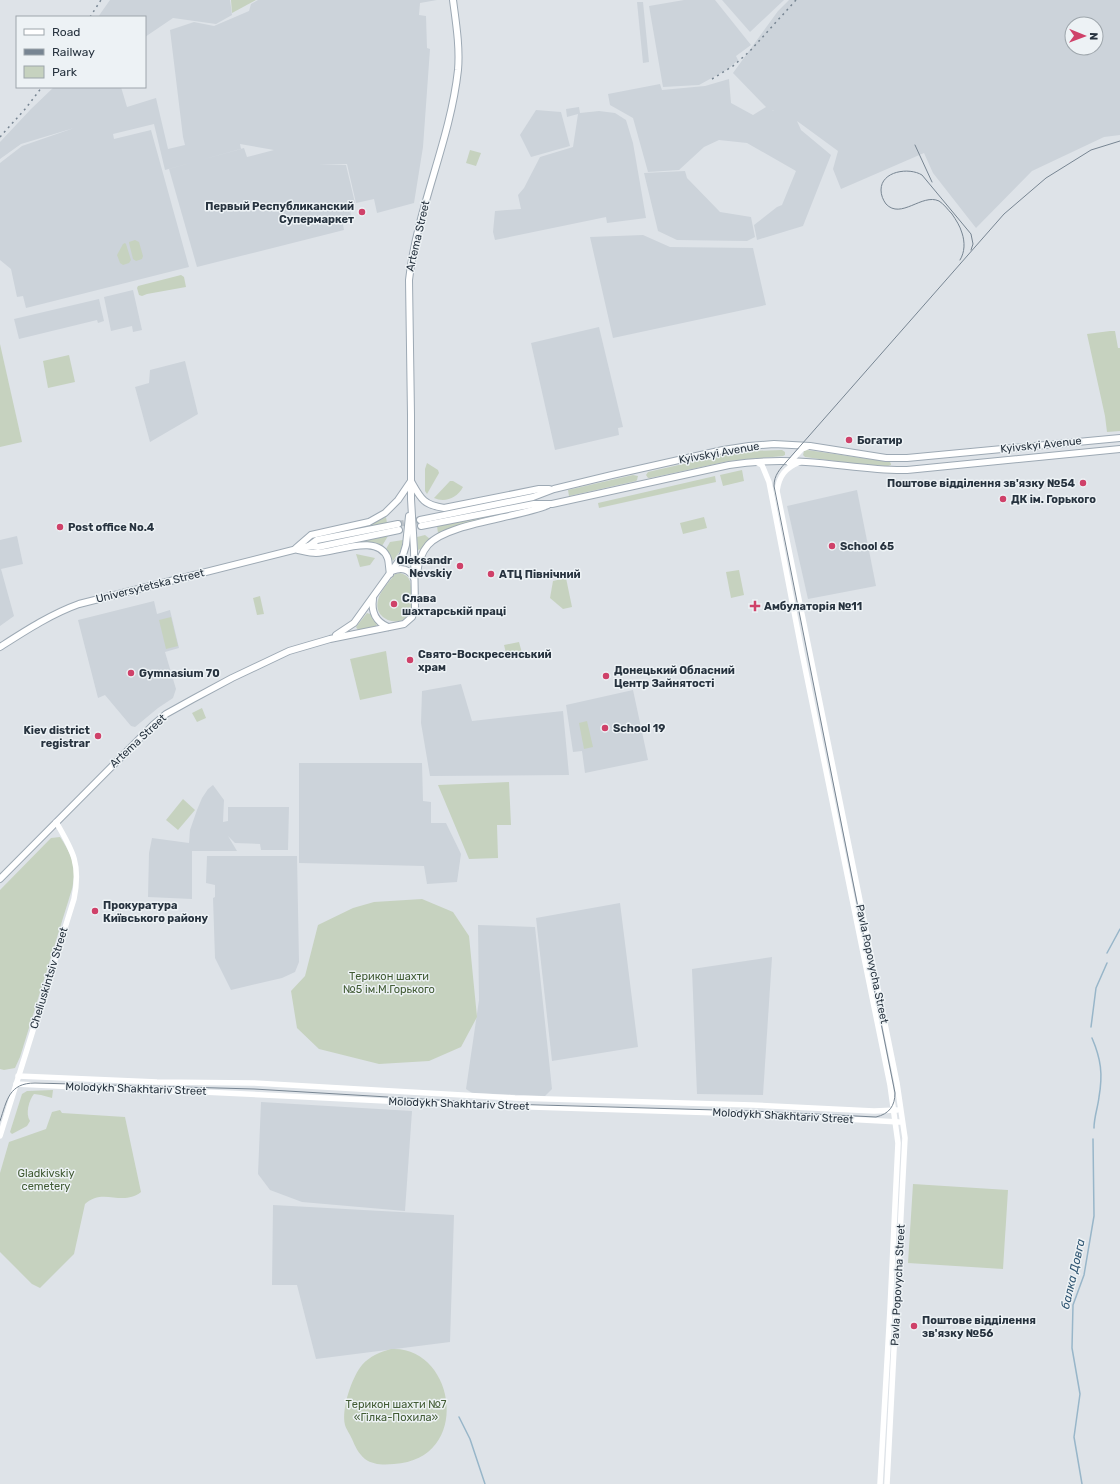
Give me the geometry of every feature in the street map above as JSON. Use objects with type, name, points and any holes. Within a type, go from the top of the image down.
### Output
[{"type":"main road","name":"Artema Street","points":[[0,879],[153,724],[166,714],[232,678],[289,651],[330,639],[404,624],[412,617],[416,608],[411,499],[409,280],[411,262],[421,218],[445,136],[455,91],[458,69],[458,47],[453,0]]},
{"type":"main road","name":"Kyivskyi Avenue","points":[[1120,438],[907,458],[894,458],[810,446],[774,444],[723,450],[554,489],[533,497],[420,523],[534,504],[552,504],[729,465],[754,462],[801,461],[889,470],[907,470],[1120,449]]},
{"type":"main road","points":[[772,495],[780,471],[802,450],[810,446]]},
{"type":"main road","points":[[889,470],[894,465],[894,458]]},
{"type":"main road","points":[[907,458],[900,463],[900,466],[907,470]]},
{"type":"main road","name":"Pavla Popovycha Street","points":[[801,461],[790,466],[782,475],[778,482],[777,492],[897,1082],[905,1138],[887,1484]]},
{"type":"main road","name":"Pavla Popovycha Street","points":[[754,462],[762,465],[766,472],[772,495],[802,653],[889,1077],[896,1122],[898,1151],[880,1484]]},
{"type":"main road","points":[[294,550],[312,535],[369,522],[385,513],[398,500],[411,482],[426,503],[444,508],[539,489],[554,489]]},
{"type":"main road","name":"Artema Street","points":[[330,639],[345,631],[354,623],[403,555],[406,545],[411,499]]},
{"type":"main road","points":[[415,591],[418,565],[428,545],[438,538],[456,529],[536,511],[552,504]]},
{"type":"main road","name":"Universytetska Street","points":[[0,646],[40,622],[79,604],[309,546],[317,540],[398,527]]},
{"type":"main road","points":[[294,550],[316,553],[363,545],[374,546],[385,553],[388,558],[391,572],[398,569],[406,570],[411,573],[414,578]]},
{"type":"main road","points":[[309,546],[310,551],[316,553]]},
{"type":"main road","points":[[373,598],[373,609],[376,618],[382,624],[389,627]]},
{"type":"main road","name":"Cheliuskintsiv Street","points":[[0,1136],[74,898],[76,869],[74,856],[56,822]]},
{"type":"main road","name":"Molodykh Shakhtariv Street","points":[[18,1076],[157,1082],[254,1083],[515,1098],[901,1110]]},
{"type":"main road","name":"Molodykh Shakhtariv Street","points":[[16,1084],[467,1105],[751,1114],[903,1123]]},
{"type":"shaded area","points":[[110,0],[230,0],[232,15],[216,24],[173,18],[146,36],[146,16],[99,16]]},
{"type":"shaded area","points":[[258,0],[437,0],[420,3],[419,15],[426,16],[427,48],[430,49],[423,147],[414,203],[377,213],[374,199],[356,203],[347,164],[319,164],[346,165],[355,203],[349,204],[351,216],[342,219],[344,230],[197,267],[169,169],[198,161],[165,170],[154,124],[113,134],[114,139],[151,130],[189,267],[26,308],[23,296],[17,297],[11,269],[0,260],[0,163],[22,146],[74,128],[21,144],[0,159],[0,142],[53,88],[121,88],[127,107],[156,98],[168,149],[185,145],[170,30],[194,22],[214,26],[249,11],[251,4]],"holes":[[[240,144],[274,150],[247,157],[244,148],[241,149]]]},
{"type":"shaded area","points":[[684,0],[715,0],[751,45],[736,56],[738,60],[728,69],[699,85],[663,87],[649,6]]},
{"type":"shaded area","points":[[722,0],[784,0],[750,32]]},
{"type":"shaded area","points":[[789,0],[1120,0],[1120,135],[1104,137],[1032,171],[976,228],[933,173],[924,153],[841,189],[833,169],[838,151],[797,121],[801,130],[831,155],[803,226],[757,240],[754,225],[777,207],[782,205],[796,171],[747,143],[719,140],[704,147],[679,170],[648,172],[633,118],[610,105],[608,94],[660,84],[662,90],[705,86],[729,79],[731,103],[753,115],[766,107],[733,73],[778,11]]},
{"type":"shaded area","points":[[637,2],[643,2],[649,62],[643,63]]},
{"type":"shaded area","points":[[579,107],[580,113],[599,111],[615,113],[626,120],[633,143],[646,218],[607,223],[606,217],[495,240],[493,232],[495,211],[521,209],[518,195],[524,188],[540,157],[573,147],[578,114],[567,117],[566,109]]},
{"type":"shaded area","points":[[536,110],[561,112],[570,146],[531,157],[520,135]]},
{"type":"shaded area","points":[[685,171],[687,178],[720,212],[751,217],[755,237],[747,241],[677,240],[658,231],[644,173]]},
{"type":"shaded area","points":[[643,235],[670,247],[753,248],[766,305],[613,338],[590,237]]},
{"type":"shaded area","points":[[133,290],[142,330],[133,332],[132,326],[111,331],[104,297]]},
{"type":"shaded area","points":[[99,299],[104,321],[98,323],[97,320],[19,339],[14,319]]},
{"type":"shaded area","points":[[599,327],[623,427],[618,428],[619,435],[555,450],[531,343]]},
{"type":"shaded area","points":[[185,361],[198,414],[150,442],[135,387],[149,383],[150,370]]},
{"type":"shaded area","name":"School 65","points":[[857,490],[876,586],[808,599],[787,506]]},
{"type":"shaded area","points":[[17,536],[23,564],[1,569],[14,616],[0,626],[0,540]]},
{"type":"shaded area","points":[[154,601],[157,614],[170,610],[179,648],[165,652],[176,689],[173,698],[135,727],[131,726],[105,695],[98,698],[78,620]]},
{"type":"shaded area","points":[[461,684],[472,721],[563,711],[569,775],[430,776],[421,723],[422,691]]},
{"type":"shaded area","name":"School 19","points":[[633,690],[648,760],[585,773],[582,751],[573,752],[566,705]]},
{"type":"shaded area","points":[[299,763],[422,763],[423,801],[431,802],[431,823],[446,823],[461,854],[457,882],[427,884],[424,866],[299,863]]},
{"type":"shaded area","points":[[213,785],[224,800],[223,822],[228,821],[228,807],[289,807],[288,850],[261,850],[260,844],[235,843],[228,836],[237,851],[192,851],[192,899],[148,897],[149,853],[152,838],[189,843],[190,830],[197,810],[202,798],[208,789]]},
{"type":"shaded area","points":[[207,856],[297,856],[299,962],[295,972],[282,978],[231,990],[215,958],[213,898],[215,897],[215,885],[206,883]]},
{"type":"shaded area","points":[[620,903],[638,1047],[552,1061],[536,918]]},
{"type":"shaded area","points":[[478,925],[535,927],[552,1089],[545,1096],[472,1093],[466,1089],[479,1000]]},
{"type":"shaded area","points":[[772,957],[763,1095],[697,1094],[692,969]]},
{"type":"shaded area","points":[[261,1102],[412,1111],[405,1211],[302,1202],[270,1190],[258,1174]]},
{"type":"shaded area","points":[[273,1205],[454,1215],[450,1342],[316,1359],[297,1285],[272,1285]]},
{"type":"green space","points":[[231,0],[256,0],[232,13]]},
{"type":"green space","points":[[470,150],[481,153],[476,166],[466,163]]},
{"type":"green space","points":[[135,240],[139,242],[143,256],[142,259],[136,261],[133,259],[129,243]]},
{"type":"green space","points":[[125,243],[131,260],[129,263],[123,265],[120,263],[117,255]]},
{"type":"green space","points":[[181,275],[184,277],[186,287],[142,296],[139,295],[137,288],[138,286]]},
{"type":"green space","points":[[1115,331],[1118,348],[1120,348],[1120,431],[1107,432],[1105,416],[1087,334]]},
{"type":"green space","points":[[0,344],[22,442],[0,447]]},
{"type":"green space","points":[[69,355],[75,382],[48,388],[43,361]]},
{"type":"green space","points":[[782,450],[785,452],[785,455],[783,456],[729,461],[650,478],[646,475],[648,472],[722,455],[751,451]]},
{"type":"green space","points":[[807,450],[890,462],[891,465],[864,465],[805,457],[803,455],[804,451]]},
{"type":"green space","points":[[427,463],[438,470],[439,473],[427,494],[425,491],[425,469]]},
{"type":"green space","points":[[742,470],[744,481],[723,486],[720,475]]},
{"type":"green space","points":[[633,475],[638,476],[636,481],[569,496],[568,490]]},
{"type":"green space","points":[[715,476],[716,482],[599,508],[598,503]]},
{"type":"green space","points":[[450,481],[453,481],[463,487],[454,497],[446,500],[434,498]]},
{"type":"green space","points":[[523,509],[522,511],[451,528],[438,533],[437,526]]},
{"type":"green space","points":[[386,517],[387,523],[313,539],[312,537],[367,526]]},
{"type":"green space","points":[[704,517],[707,528],[683,534],[680,523]]},
{"type":"green space","points":[[425,535],[430,539],[421,549],[418,550],[417,537]]},
{"type":"green space","points":[[388,536],[382,546],[366,542],[324,551],[316,551]]},
{"type":"green space","points":[[403,540],[401,550],[393,561],[386,549],[390,542]]},
{"type":"green space","points":[[356,554],[375,558],[370,565],[360,567]]},
{"type":"green space","points":[[739,570],[744,595],[731,598],[726,572]]},
{"type":"green space","points":[[400,573],[406,575],[410,581],[411,608],[408,615],[403,620],[391,621],[380,614],[378,600],[383,590],[395,574]]},
{"type":"green space","points":[[566,578],[572,607],[563,609],[550,598],[553,581]]},
{"type":"green space","points":[[260,596],[264,614],[257,615],[253,598]]},
{"type":"green space","points":[[367,613],[370,614],[377,624],[376,626],[358,630],[356,627]]},
{"type":"green space","points":[[171,617],[178,646],[166,649],[159,620]]},
{"type":"green space","points":[[519,642],[522,653],[507,657],[504,645]]},
{"type":"green space","points":[[386,651],[392,693],[360,700],[350,659]]},
{"type":"green space","points":[[202,708],[206,718],[197,722],[192,713]]},
{"type":"green space","points":[[587,721],[593,747],[584,749],[579,723]]},
{"type":"green space","points":[[509,782],[511,825],[497,825],[498,858],[469,859],[438,785]]},
{"type":"green space","points":[[183,799],[195,810],[178,830],[166,820]]},
{"type":"green space","points":[[60,837],[68,850],[74,868],[72,889],[20,1057],[15,1068],[4,1070],[0,1069],[0,890],[51,838]]},
{"type":"green space","name":"Терикон шахти №5 ім.М.Горького","points":[[422,899],[453,912],[469,936],[477,1017],[461,1047],[429,1061],[379,1064],[319,1049],[297,1028],[291,991],[305,976],[318,925],[353,908],[374,902]]},
{"type":"green space","points":[[53,1090],[52,1098],[34,1094],[28,1107],[30,1121],[27,1126],[12,1134],[10,1132],[22,1094],[27,1091]]},
{"type":"green space","name":"Gladkivskiy cemetery","points":[[60,1110],[62,1113],[125,1117],[141,1192],[127,1198],[99,1197],[92,1199],[85,1204],[74,1254],[40,1288],[32,1284],[0,1252],[0,1173],[9,1142],[46,1129],[52,1112]]},
{"type":"green space","points":[[913,1184],[1008,1190],[1003,1269],[908,1263]]},
{"type":"green space","name":"Терикон шахти №7 «Гілка-Похила»","points":[[391,1349],[413,1353],[430,1365],[441,1382],[446,1403],[445,1424],[436,1443],[419,1457],[394,1464],[379,1464],[365,1459],[360,1454],[345,1425],[344,1418],[348,1394],[358,1370],[368,1359]]},
{"type":"waterway","points":[[1107,953],[1120,929]]},
{"type":"waterway","name":"балка Довга","points":[[1091,1027],[1096,988],[1107,963]]},
{"type":"waterway","name":"балка Довга","points":[[1092,1038],[1099,1060],[1101,1074],[1094,1128]]},
{"type":"waterway","name":"балка Довга","points":[[1082,1484],[1074,1437],[1080,1394],[1072,1348],[1073,1305],[1084,1275],[1094,1216],[1093,1139]]},
{"type":"waterway","points":[[459,1417],[470,1439],[485,1484]]},
{"type":"tunnel","points":[[398,524],[420,520]]},
{"type":"tram line","points":[[0,1121],[7,1100],[14,1089],[26,1084],[35,1083],[254,1089],[505,1104],[752,1111],[876,1117],[888,1112],[894,1102],[895,1093],[774,486],[775,479],[784,464],[1004,214],[1046,178],[1091,150],[1120,141]]},
{"type":"tram line","points":[[915,145],[932,182]]},
{"type":"tram line","points":[[960,260],[964,250],[963,236],[952,214],[946,207],[939,201],[932,199],[905,208],[892,208],[886,204],[881,194],[882,184],[886,179],[897,172],[903,171],[910,171],[922,175],[971,234],[973,244],[971,250]]},
{"type":"railway","points":[[91,16],[101,0]]},
{"type":"railway","points":[[712,79],[733,66],[750,51],[796,0]]},
{"type":"railway","points":[[0,137],[26,108],[41,88]]},
{"type":"place","name":"Первый Республиканский Супермаркет","points":[[362,212]]},
{"type":"place","name":"Богатир","points":[[849,440]]},
{"type":"place","name":"Поштове відділення зв'язку №54","points":[[1083,483]]},
{"type":"place","name":"ДК ім. Горького","points":[[1003,499]]},
{"type":"place","name":"Post office No.4","points":[[60,527]]},
{"type":"place","name":"School 65","points":[[832,546]]},
{"type":"place","name":"Oleksandr Nevskiy","points":[[460,566]]},
{"type":"place","name":"АТЦ Північний","points":[[491,574]]},
{"type":"place","name":"Слава шахтарській праці","points":[[394,604]]},
{"type":"place","name":"Амбулаторія №11","points":[[755,606]]},
{"type":"place","name":"Свято-Воскресенський храм","points":[[410,660]]},
{"type":"place","name":"Gymnasium 70","points":[[131,673]]},
{"type":"place","name":"Донецький Обласний Центр Зайнятості","points":[[606,676]]},
{"type":"place","name":"School 19","points":[[605,728]]},
{"type":"place","name":"Kiev district registrar","points":[[98,736]]},
{"type":"place","name":"Прокуратура Київського району","points":[[95,911]]},
{"type":"place","name":"Поштове відділення зв'язку №56","points":[[914,1326]]}]
